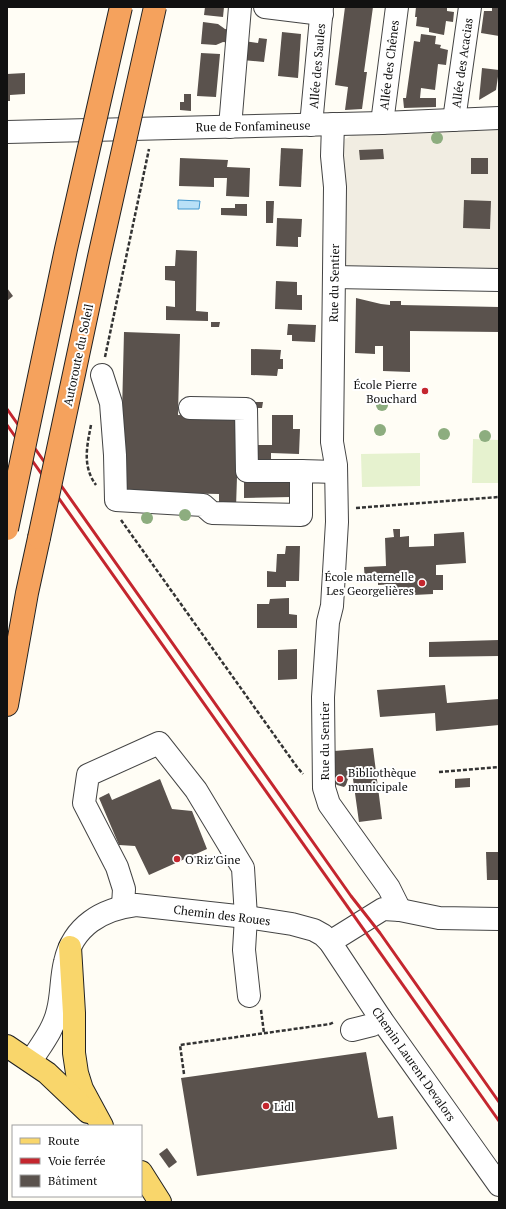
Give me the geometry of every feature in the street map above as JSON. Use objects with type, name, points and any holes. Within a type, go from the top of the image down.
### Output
[{"type":"highway","points":[[7,529],[66,249],[120,7]]},
{"type":"highway","name":"Autoroute du Soleil","points":[[7,705],[39,538],[99,257],[155,7]]},
{"type":"main road","points":[[70,947],[74,1013],[74,1053],[77,1073],[82,1089],[101,1125]]},
{"type":"main road","points":[[7,1046],[31,1061],[46,1073],[101,1125]]},
{"type":"main road","points":[[142,1174],[160,1202]]},
{"type":"street","points":[[230,127],[240,7]]},
{"type":"street","points":[[265,7],[322,10]]},
{"type":"street","name":"Allée des Chênes","points":[[382,123],[397,7]]},
{"type":"street","name":"Allée des Acacias","points":[[454,120],[470,7]]},
{"type":"street","name":"Allée des Saules","points":[[311,125],[322,10]]},
{"type":"street","name":"Rue de Fonfamineuse","points":[[7,132],[382,123],[499,117]]},
{"type":"street","name":"Rue du Sentier","points":[[328,622],[323,591],[322,532],[330,472],[336,465],[332,442],[335,186],[332,156],[333,124]]},
{"type":"street","points":[[334,277],[499,280]]},
{"type":"street","points":[[102,375],[111,403],[115,455],[116,500],[203,505],[212,513],[301,515],[301,471]]},
{"type":"street","points":[[190,408],[246,409],[247,471],[330,472]]},
{"type":"street","name":"Rue du Sentier","points":[[330,472],[337,522],[332,606],[328,622],[323,697],[324,788],[329,804],[389,888],[400,910]]},
{"type":"street","points":[[123,906],[124,889],[117,868],[84,803],[88,775],[159,743],[196,790],[244,868],[246,916],[244,950],[249,996]]},
{"type":"street","name":"Chemin des Roues","points":[[31,1061],[56,1018],[65,960],[70,947],[78,933],[88,923],[105,912],[123,906],[136,905],[246,916],[292,924],[314,930],[323,935],[330,942]]},
{"type":"street","points":[[330,942],[383,909],[400,910],[439,918],[499,919]]},
{"type":"street","name":"Chemin Laurent Devalors","points":[[330,942],[381,1019],[499,1185]]},
{"type":"street","points":[[344,1026],[372,1025],[381,1019]]},
{"type":"path","points":[[337,522],[345,523],[346,510],[353,508],[499,497]]},
{"type":"path","points":[[439,772],[499,768]]},
{"type":"path","points":[[184,1074],[180,1045],[330,1024],[344,1026]]},
{"type":"green space","points":[[473,439],[499,440],[499,483],[472,483]]},
{"type":"green space","points":[[420,453],[420,486],[362,487],[361,454]]},
{"type":"shaded area","points":[[499,130],[499,271],[353,268],[345,265],[341,254],[343,146],[345,139],[353,135]]},
{"type":"water","points":[[178,200],[200,201],[199,209],[178,209]]},
{"type":"building","points":[[205,7],[224,7],[223,17],[204,15]]},
{"type":"building","points":[[345,7],[373,7],[364,72],[367,72],[362,109],[345,110],[348,87],[335,85]]},
{"type":"building","points":[[416,7],[447,7],[447,11],[454,12],[453,22],[446,21],[444,35],[429,32],[429,28],[416,26]]},
{"type":"building","points":[[492,7],[499,7],[499,36],[481,33],[484,11],[492,11]]},
{"type":"building","points":[[203,22],[218,24],[225,29],[233,30],[232,43],[223,42],[216,45],[201,44]]},
{"type":"building","points":[[282,32],[301,34],[298,78],[278,76]]},
{"type":"building","points":[[421,34],[436,36],[435,44],[441,45],[440,48],[448,50],[446,65],[438,64],[435,90],[421,88],[420,98],[436,98],[436,107],[404,108],[403,98],[406,98],[414,41],[420,42]]},
{"type":"building","points":[[259,38],[267,39],[264,62],[242,60],[244,41],[258,43]]},
{"type":"building","points":[[201,53],[220,54],[216,97],[197,96]]},
{"type":"building","points":[[482,68],[499,70],[496,90],[479,100]]},
{"type":"building","points":[[25,73],[25,94],[10,95],[10,101],[7,101],[7,74]]},
{"type":"building","points":[[184,94],[191,94],[191,111],[180,110],[180,102],[184,102]]},
{"type":"building","points":[[281,148],[303,149],[301,187],[279,186]]},
{"type":"building","points":[[383,149],[384,159],[360,160],[359,150]]},
{"type":"building","points":[[180,158],[228,160],[227,167],[250,168],[249,197],[226,196],[227,178],[214,178],[214,187],[179,186]]},
{"type":"building","points":[[471,158],[488,158],[488,174],[471,174]]},
{"type":"building","points":[[464,200],[491,201],[490,229],[463,228]]},
{"type":"building","points":[[266,201],[274,201],[273,223],[266,223]]},
{"type":"building","points":[[235,204],[247,204],[247,216],[221,215],[221,208],[235,208]]},
{"type":"building","points":[[277,218],[302,219],[301,237],[298,237],[298,247],[276,246]]},
{"type":"building","points":[[176,250],[197,251],[196,311],[208,312],[208,321],[166,320],[166,306],[175,307],[175,281],[165,280],[165,266],[175,266]]},
{"type":"building","points":[[276,281],[297,282],[297,295],[302,295],[302,310],[275,309]]},
{"type":"building","points":[[7,288],[13,296],[7,301]]},
{"type":"building","points":[[356,298],[390,305],[390,301],[401,301],[401,305],[499,307],[499,332],[410,331],[410,372],[383,371],[383,346],[375,346],[375,354],[355,353]]},
{"type":"building","points":[[211,322],[220,322],[219,327],[211,327]]},
{"type":"building","points":[[288,324],[316,325],[315,342],[292,341],[292,335],[287,335]]},
{"type":"building","points":[[124,332],[180,334],[178,415],[239,417],[236,507],[219,507],[219,494],[120,492]]},
{"type":"building","points":[[251,349],[281,350],[280,359],[283,359],[283,369],[278,369],[277,376],[251,375]]},
{"type":"building","points":[[254,402],[263,402],[262,408],[258,408],[258,412],[254,412]]},
{"type":"building","points":[[272,415],[293,415],[293,429],[300,429],[299,454],[271,453],[271,467],[253,467],[254,445],[272,445]]},
{"type":"building","points":[[291,477],[291,497],[244,498],[244,478]]},
{"type":"building","points":[[393,529],[400,529],[400,537],[409,536],[409,547],[434,546],[434,534],[464,532],[466,563],[436,565],[436,575],[443,575],[443,590],[433,590],[433,594],[414,595],[414,589],[396,590],[395,584],[378,585],[378,581],[365,582],[364,567],[386,566],[385,538],[394,537]]},
{"type":"building","points":[[286,546],[300,546],[299,581],[286,581],[286,587],[267,587],[267,571],[276,572],[277,554],[285,554]]},
{"type":"building","points":[[289,598],[289,614],[297,615],[297,628],[257,628],[257,604],[269,604],[270,599]]},
{"type":"building","points":[[499,640],[499,656],[429,657],[429,642]]},
{"type":"building","points":[[297,649],[297,679],[278,680],[278,650]]},
{"type":"building","points":[[445,685],[447,703],[499,699],[499,725],[436,731],[435,713],[380,717],[377,690]]},
{"type":"building","points":[[373,748],[382,819],[359,822],[353,779],[348,779],[344,787],[335,783],[334,751]]},
{"type":"building","points":[[470,778],[470,787],[455,788],[455,779]]},
{"type":"building","points":[[160,779],[172,809],[192,811],[207,849],[149,875],[135,846],[119,845],[99,798],[109,793],[112,800]]},
{"type":"building","points":[[486,852],[499,852],[499,880],[487,880]]},
{"type":"building","points":[[366,1052],[378,1118],[393,1116],[397,1149],[197,1176],[181,1078]]},
{"type":"building","points":[[167,1148],[177,1162],[169,1168],[159,1154]]},
{"type":"railway","points":[[7,409],[351,896],[380,933],[499,1102]]},
{"type":"railway","points":[[7,425],[499,1121]]},
{"type":"place","name":"École Pierre Bouchard","points":[[425,391]]},
{"type":"place","name":"École maternelle Les Georgelières","points":[[422,583]]},
{"type":"place","name":"Bibliothèque municipale","points":[[340,779]]},
{"type":"place","name":"O'Riz'Gine","points":[[177,859]]},
{"type":"place","name":"Lidl","points":[[266,1106]]}]
